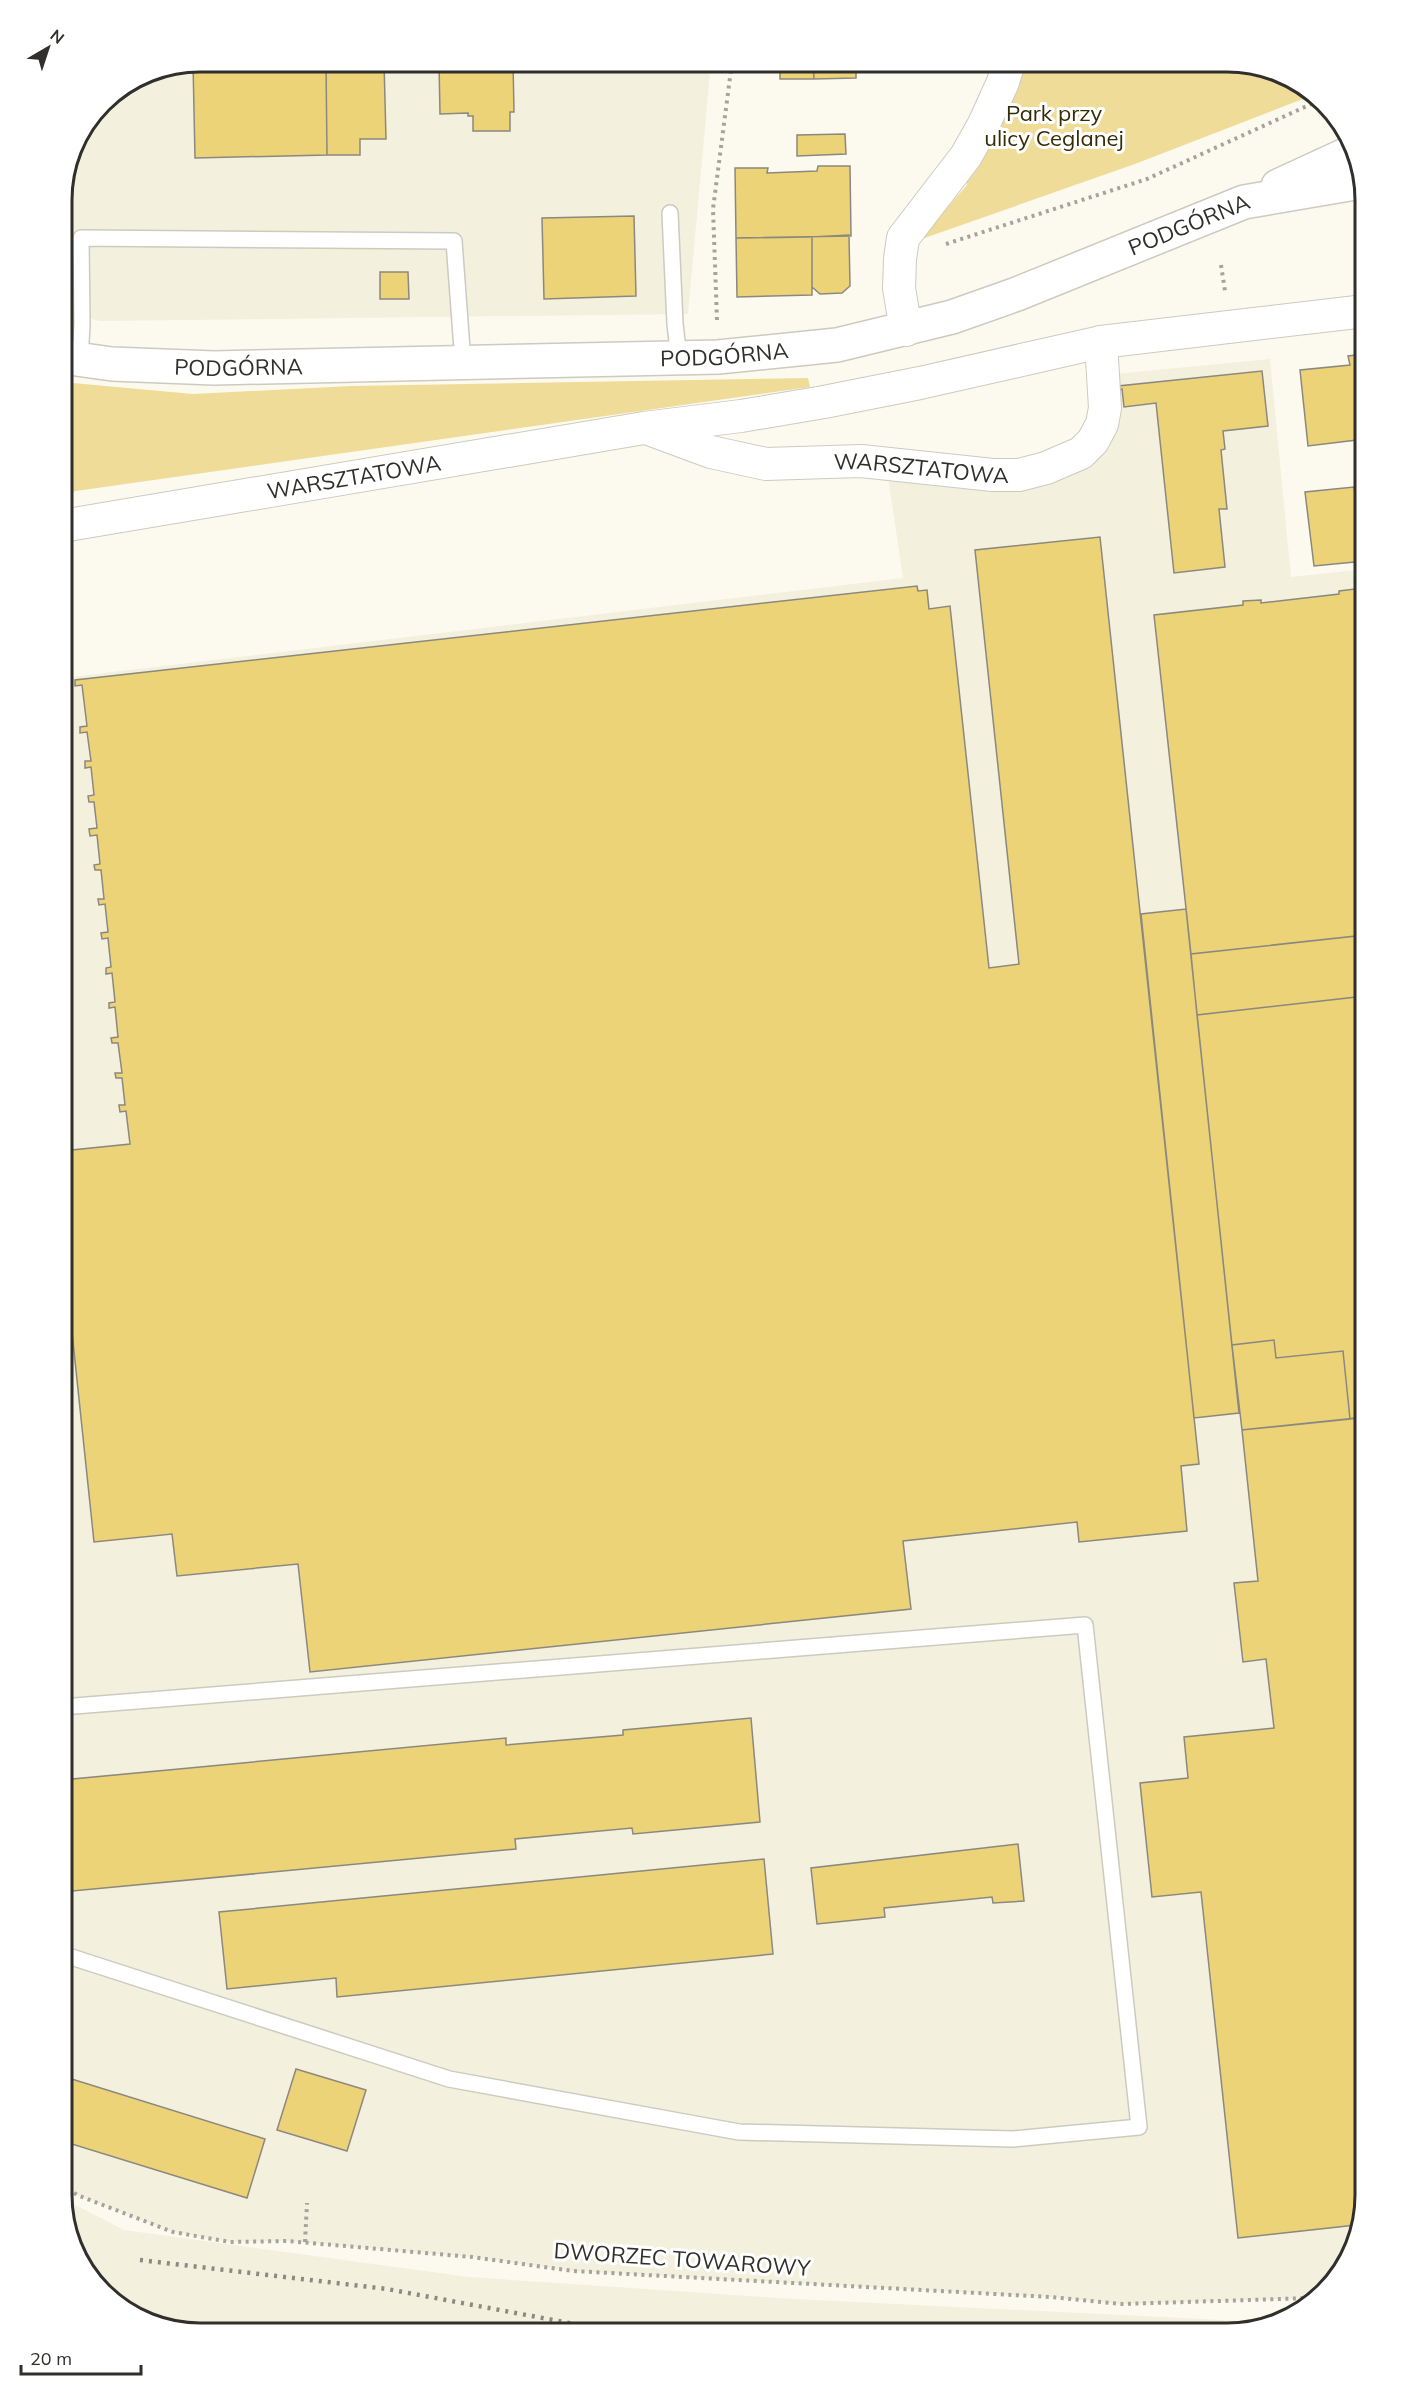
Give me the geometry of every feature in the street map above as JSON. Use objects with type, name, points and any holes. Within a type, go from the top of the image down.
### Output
[{"type":"street","points":[[906,330],[899,288],[903,238],[966,156],[980,132],[1006,72]]},
{"type":"street","points":[[1244,202],[1346,155]]},
{"type":"street","name":"PODGÓRNA","points":[[72,358],[112,364],[214,368],[718,357],[837,345],[952,317],[1017,294],[1244,202],[1354,183]]},
{"type":"street","name":"WARSZTATOWA","points":[[72,524],[644,428],[741,417],[920,383],[1101,342],[1355,312]]},
{"type":"street","name":"WARSZTATOWA","points":[[644,428],[711,452],[766,464],[861,460],[993,476],[1018,475],[1046,468],[1081,453],[1093,441],[1102,424],[1105,408],[1101,342]]},
{"type":"lane","points":[[669,213],[679,358]]},
{"type":"lane","points":[[72,355],[82,324],[81,238],[454,241],[463,363]]},
{"type":"lane","points":[[72,1706],[1085,1625],[1139,2127],[1013,2139],[739,2133],[449,2079],[72,1957]]},
{"type":"path","points":[[718,357],[713,209],[731,72]]},
{"type":"path","points":[[900,259],[1147,179],[1311,104]]},
{"type":"path","points":[[1221,265],[1225,294]]},
{"type":"path","name":"DWORZEC TOWAROWY","points":[[72,2191],[173,2232],[230,2242],[305,2242],[472,2257],[573,2271],[1050,2297],[1122,2304],[1302,2298]]},
{"type":"path","points":[[305,2242],[307,2204]]},
{"type":"shaded area","points":[[192,72],[710,72],[688,314],[99,321],[72,312],[74,175],[89,136],[99,122],[129,94],[151,82],[175,74]]},
{"type":"shaded area","points":[[1270,359],[1291,577],[1355,570],[1355,2195],[1351,2228],[1338,2259],[1317,2285],[1302,2298],[1122,2304],[1050,2297],[573,2271],[472,2257],[287,2241],[230,2242],[173,2232],[77,2195],[72,2191],[72,677],[903,578],[886,464],[966,473],[1081,453],[1104,375]]},
{"type":"shaded area","points":[[72,2203],[124,2230],[469,2277],[795,2299],[1250,2321],[1227,2323],[192,2323],[175,2321],[144,2310],[116,2291],[104,2279],[85,2251],[74,2220]]},
{"type":"green space","name":"Park przy ulicy Ceglanej","points":[[1004,72],[1235,72],[1268,79],[1283,85],[1304,99],[1135,164],[919,240],[967,185],[966,156]]},
{"type":"green space","points":[[808,378],[810,387],[72,492],[72,383],[193,394],[351,386]]},
{"type":"building","points":[[193,72],[326,72],[327,155],[195,158]]},
{"type":"building","points":[[326,72],[384,72],[386,139],[360,139],[360,155],[327,155]]},
{"type":"building","points":[[439,72],[513,72],[514,112],[510,112],[510,131],[473,131],[473,116],[468,116],[468,113],[440,114]]},
{"type":"building","points":[[780,72],[814,72],[814,79],[780,79]]},
{"type":"building","points":[[814,72],[856,72],[856,78],[814,79]]},
{"type":"building","points":[[845,134],[846,154],[797,156],[797,135]]},
{"type":"building","points":[[818,166],[850,166],[851,236],[736,238],[735,168],[768,168],[767,173],[817,171]]},
{"type":"building","points":[[634,216],[636,296],[544,299],[542,218]]},
{"type":"building","points":[[849,235],[850,286],[842,293],[820,294],[812,287],[812,237]]},
{"type":"building","points":[[812,237],[812,295],[737,297],[736,238]]},
{"type":"building","points":[[380,272],[408,272],[409,299],[380,299]]},
{"type":"building","points":[[1355,355],[1355,440],[1308,446],[1300,370],[1350,365],[1348,356]]},
{"type":"building","points":[[1262,371],[1268,426],[1223,431],[1225,449],[1221,450],[1227,509],[1219,509],[1225,567],[1174,573],[1156,403],[1124,407],[1122,389],[1118,390],[1118,386]]},
{"type":"building","points":[[1354,487],[1355,562],[1314,566],[1305,492]]},
{"type":"building","points":[[1100,537],[1199,1464],[1181,1466],[1187,1531],[1079,1542],[1077,1522],[903,1541],[911,1609],[310,1672],[298,1564],[177,1576],[172,1534],[94,1542],[72,1332],[72,1150],[130,1144],[126,1111],[120,1112],[119,1105],[125,1105],[122,1078],[116,1078],[115,1073],[122,1073],[118,1043],[112,1043],[111,1038],[118,1037],[115,1007],[109,1008],[109,1003],[115,1002],[112,973],[106,974],[106,968],[111,967],[108,938],[102,939],[101,933],[108,932],[105,904],[99,905],[98,899],[104,899],[101,870],[95,870],[94,865],[100,864],[97,835],[90,836],[89,829],[97,828],[94,802],[89,802],[88,796],[94,795],[91,767],[85,768],[85,761],[91,761],[87,732],[80,733],[80,727],[87,726],[82,685],[75,686],[75,680],[917,586],[918,591],[927,590],[929,609],[950,606],[989,968],[1019,964],[975,550]]},
{"type":"building","points":[[1355,589],[1355,936],[1191,954],[1154,615],[1243,605],[1243,601],[1261,600],[1261,603],[1339,594],[1339,591]]},
{"type":"building","points":[[1186,909],[1239,1413],[1194,1418],[1141,914]]},
{"type":"building","points":[[1355,936],[1355,997],[1197,1015],[1191,954]]},
{"type":"building","points":[[1355,997],[1355,1418],[1350,1419],[1343,1351],[1276,1358],[1274,1340],[1232,1345],[1197,1015]]},
{"type":"building","points":[[1274,1340],[1276,1358],[1343,1351],[1350,1419],[1242,1430],[1232,1345]]},
{"type":"building","points":[[1355,1418],[1355,2195],[1351,2226],[1238,2238],[1201,1892],[1152,1897],[1140,1783],[1188,1778],[1184,1737],[1274,1728],[1266,1659],[1243,1662],[1234,1583],[1258,1581],[1242,1430]]},
{"type":"building","points":[[751,1718],[760,1822],[633,1834],[632,1828],[515,1839],[516,1849],[72,1891],[72,1779],[506,1738],[506,1745],[623,1735],[623,1730]]},
{"type":"building","points":[[1018,1844],[1024,1901],[993,1903],[992,1897],[884,1908],[885,1917],[817,1924],[811,1868]]},
{"type":"building","points":[[764,1859],[773,1954],[337,1997],[336,1978],[227,1989],[219,1912]]},
{"type":"building","points":[[296,2069],[366,2090],[347,2151],[277,2130]]},
{"type":"building","points":[[72,2079],[265,2139],[247,2198],[72,2144]]},
{"type":"railway","points":[[140,2260],[387,2289],[569,2323]]}]
